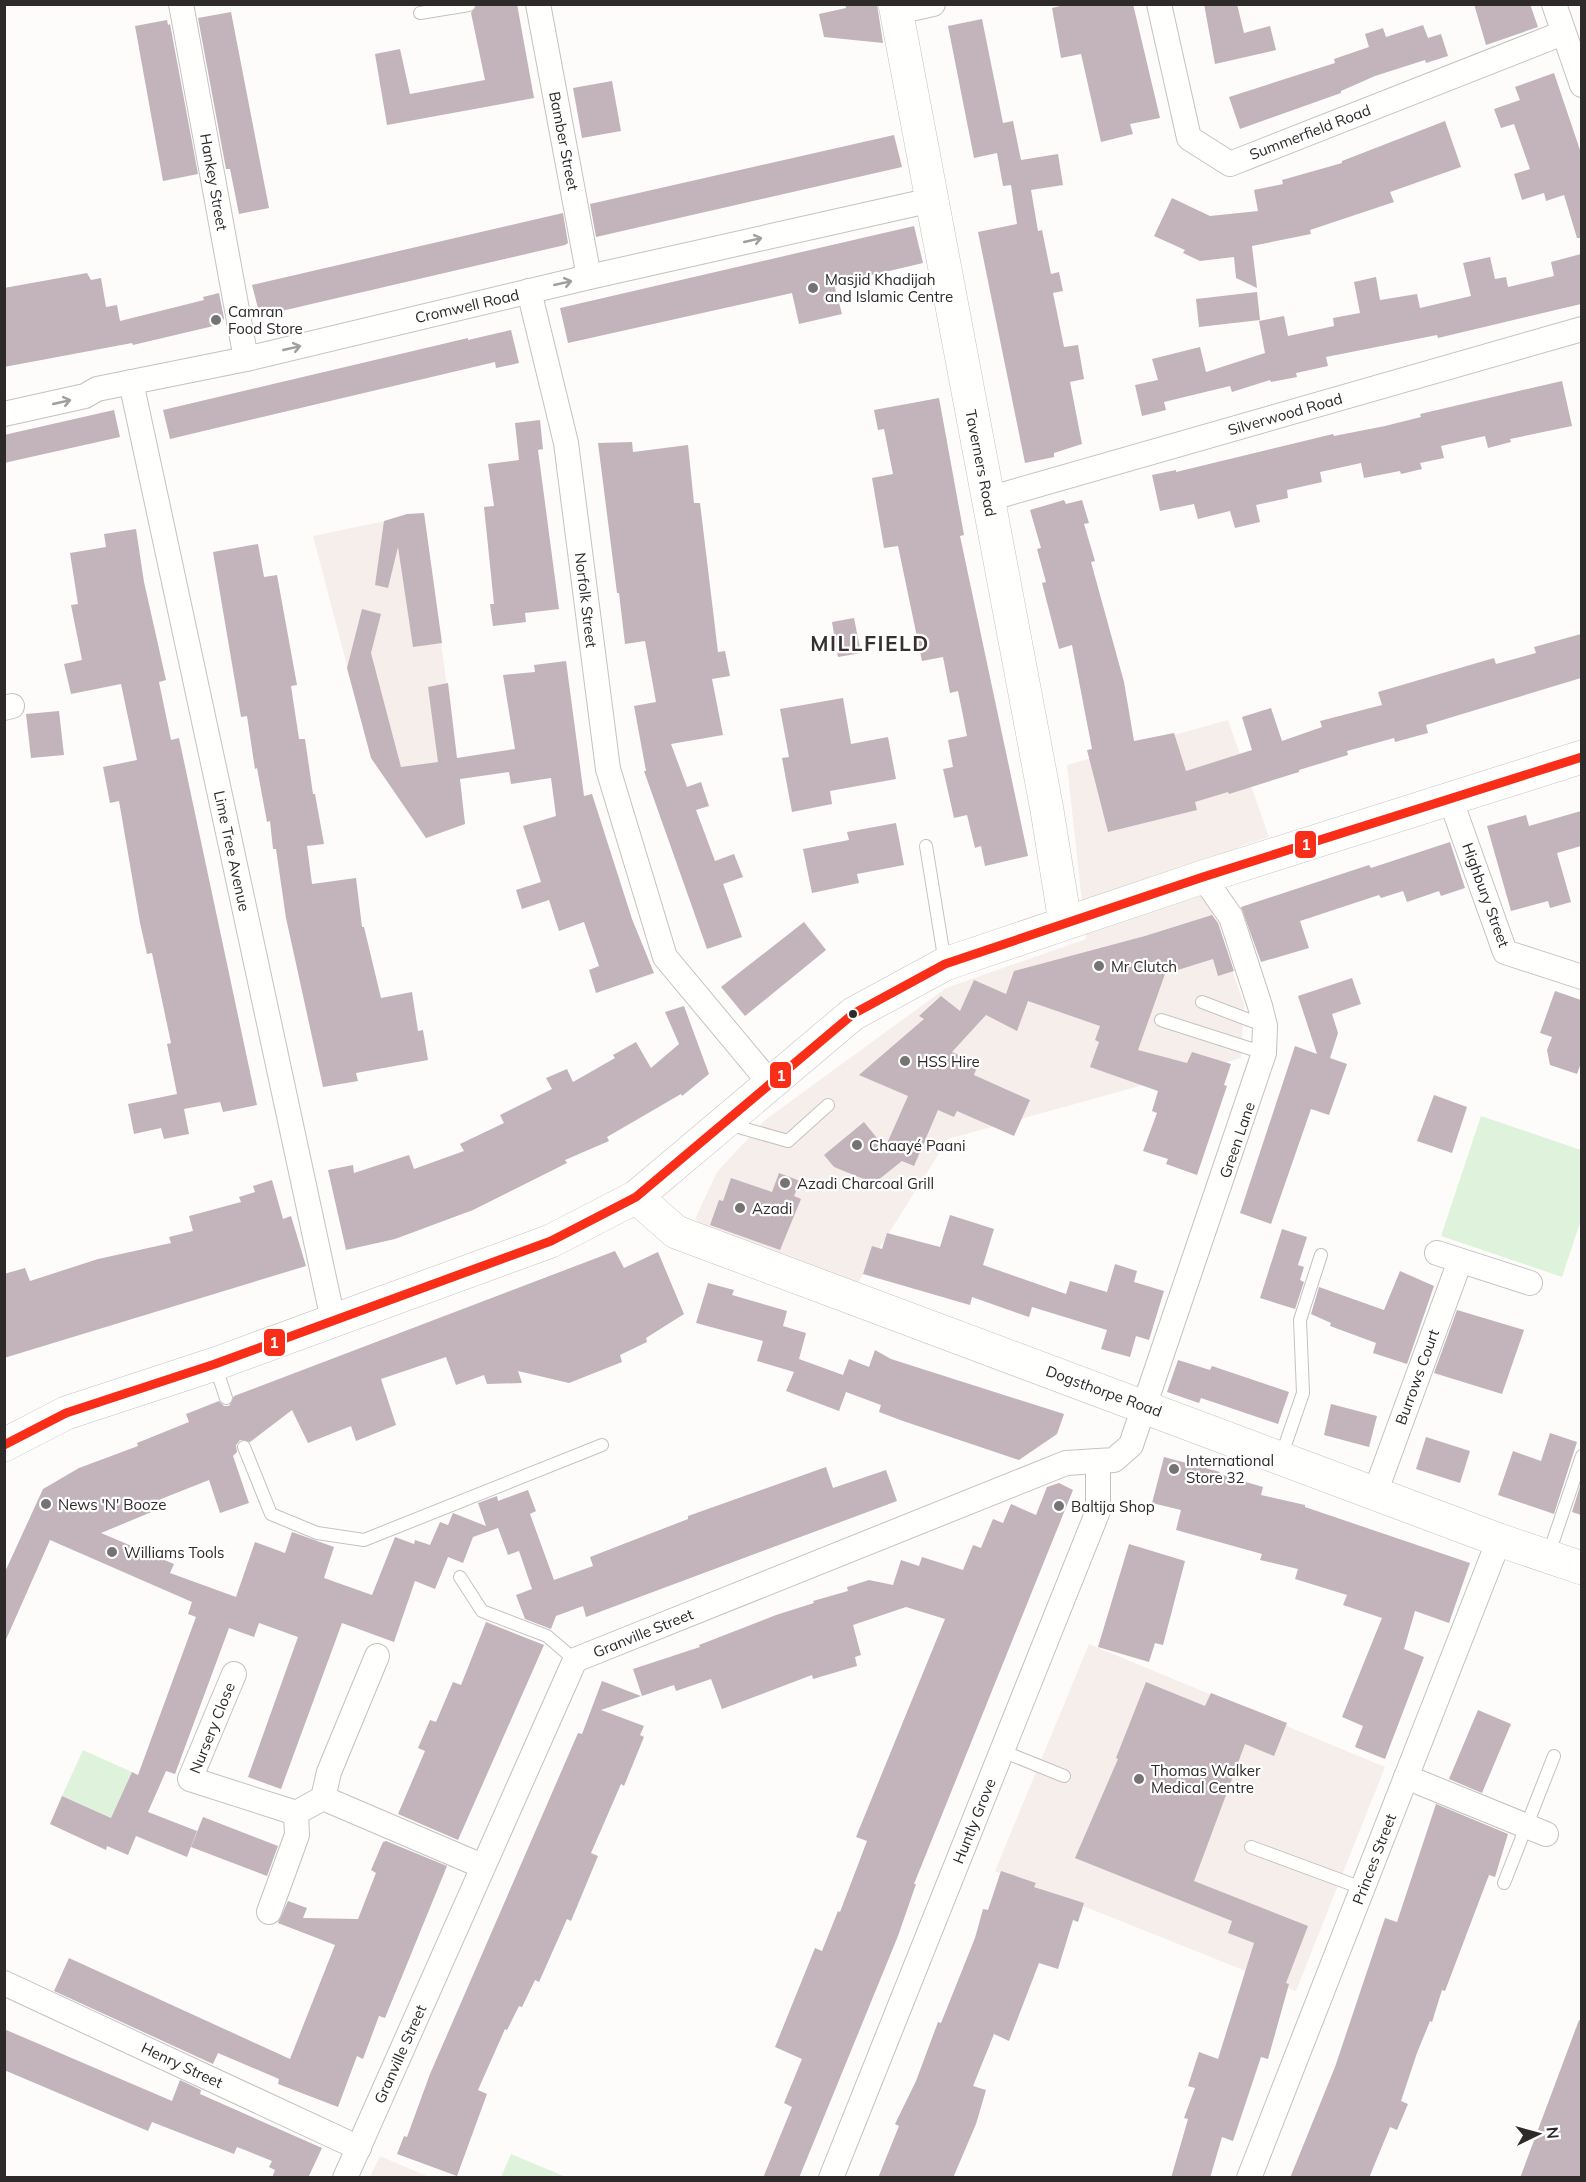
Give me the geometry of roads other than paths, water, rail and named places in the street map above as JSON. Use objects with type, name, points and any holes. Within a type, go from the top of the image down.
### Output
[{"type":"street","name":"Hankey Street","points":[[181,4],[246,359]]},
{"type":"street","name":"Bamber Street","points":[[538,4],[589,277]]},
{"type":"street","points":[[896,8],[933,4]]},
{"type":"street","name":"Summerfield Road","points":[[1159,4],[1189,138],[1230,164],[1563,33]]},
{"type":"street","points":[[1554,4],[1581,85]]},
{"type":"street","name":"Taverners Road","points":[[896,8],[1047,810],[1065,922]]},
{"type":"street","name":"Cromwell Road","points":[[4,414],[85,396],[97,389],[246,359],[589,277],[932,200]]},
{"type":"street","name":"Norfolk Street","points":[[529,291],[566,443],[611,780],[665,957],[770,1083]]},
{"type":"street","name":"Silverwood Road","points":[[988,499],[1581,329]]},
{"type":"street","name":"Lime Tree Avenue","points":[[131,382],[333,1320]]},
{"type":"street","points":[[4,1445],[66,1413],[215,1364],[551,1241],[636,1197],[853,1014],[945,964],[1203,877],[1581,757]]},
{"type":"street","name":"Highbury Street","points":[[1450,798],[1505,952],[1581,977]]},
{"type":"street","name":"Green Lane","points":[[1146,1407],[1264,1053],[1265,1026],[1231,917],[1203,877]]},
{"type":"street","name":"Dogsthorpe Road","points":[[636,1197],[676,1232],[1498,1540],[1581,1568]]},
{"type":"street","points":[[1437,1253],[1530,1283]]},
{"type":"street","name":"Burrows Court","points":[[1375,1493],[1460,1261]]},
{"type":"street","name":"Granville Street","points":[[345,2178],[575,1660],[1066,1463],[1114,1460],[1131,1445],[1146,1407]]},
{"type":"street","name":"Huntly Grove","points":[[831,2178],[1098,1511],[1098,1461]]},
{"type":"street","name":"Princes Street","points":[[1249,2178],[1498,1540]]},
{"type":"street","points":[[269,1912],[297,1835],[296,1813],[323,1798],[329,1772],[377,1656]]},
{"type":"street","name":"Nursery Close","points":[[234,1674],[190,1779],[296,1813]]},
{"type":"street","points":[[1406,1777],[1536,1830]]},
{"type":"street","points":[[323,1798],[482,1866]]},
{"type":"street","name":"Henry Street","points":[[7,1990],[359,2148]]},
{"type":"lane","points":[[420,13],[469,4]]},
{"type":"lane","points":[[926,846],[945,964]]},
{"type":"lane","points":[[1202,1002],[1265,1026]]},
{"type":"lane","points":[[1161,1020],[1264,1053]]},
{"type":"lane","points":[[723,1123],[788,1141],[828,1105]]},
{"type":"lane","points":[[1281,1457],[1303,1394],[1300,1320],[1321,1255]]},
{"type":"lane","points":[[215,1364],[226,1398]]},
{"type":"lane","points":[[244,1447],[271,1514],[317,1533],[364,1540],[602,1445]]},
{"type":"lane","points":[[1548,1557],[1581,1456]]},
{"type":"lane","points":[[460,1577],[482,1611],[547,1636],[575,1660]]},
{"type":"lane","points":[[1002,1751],[1064,1776]]},
{"type":"lane","points":[[1504,1883],[1536,1830],[1554,1756]]},
{"type":"lane","points":[[1251,1846],[1362,1888]]},
{"type":"place","name":"Masjid Khadijah and Islamic Centre","points":[[813,288]]},
{"type":"place","name":"Camran Food Store","points":[[216,320]]},
{"type":"place","name":"Mr Clutch","points":[[1099,966]]},
{"type":"place","name":"HSS Hire","points":[[905,1061]]},
{"type":"place","name":"Chaayé Paani","points":[[857,1145]]},
{"type":"place","name":"Azadi Charcoal Grill","points":[[785,1183]]},
{"type":"place","name":"Azadi","points":[[740,1208]]},
{"type":"place","name":"International Store 32","points":[[1174,1469]]},
{"type":"place","name":"News 'N' Booze","points":[[46,1504]]},
{"type":"place","name":"Baltija Shop","points":[[1059,1506]]},
{"type":"place","name":"Williams Tools","points":[[112,1552]]},
{"type":"place","name":"Thomas Walker Medical Centre","points":[[1139,1779]]},
{"type":"district","name":"MILLFIELD","points":[[870,643]]}]
